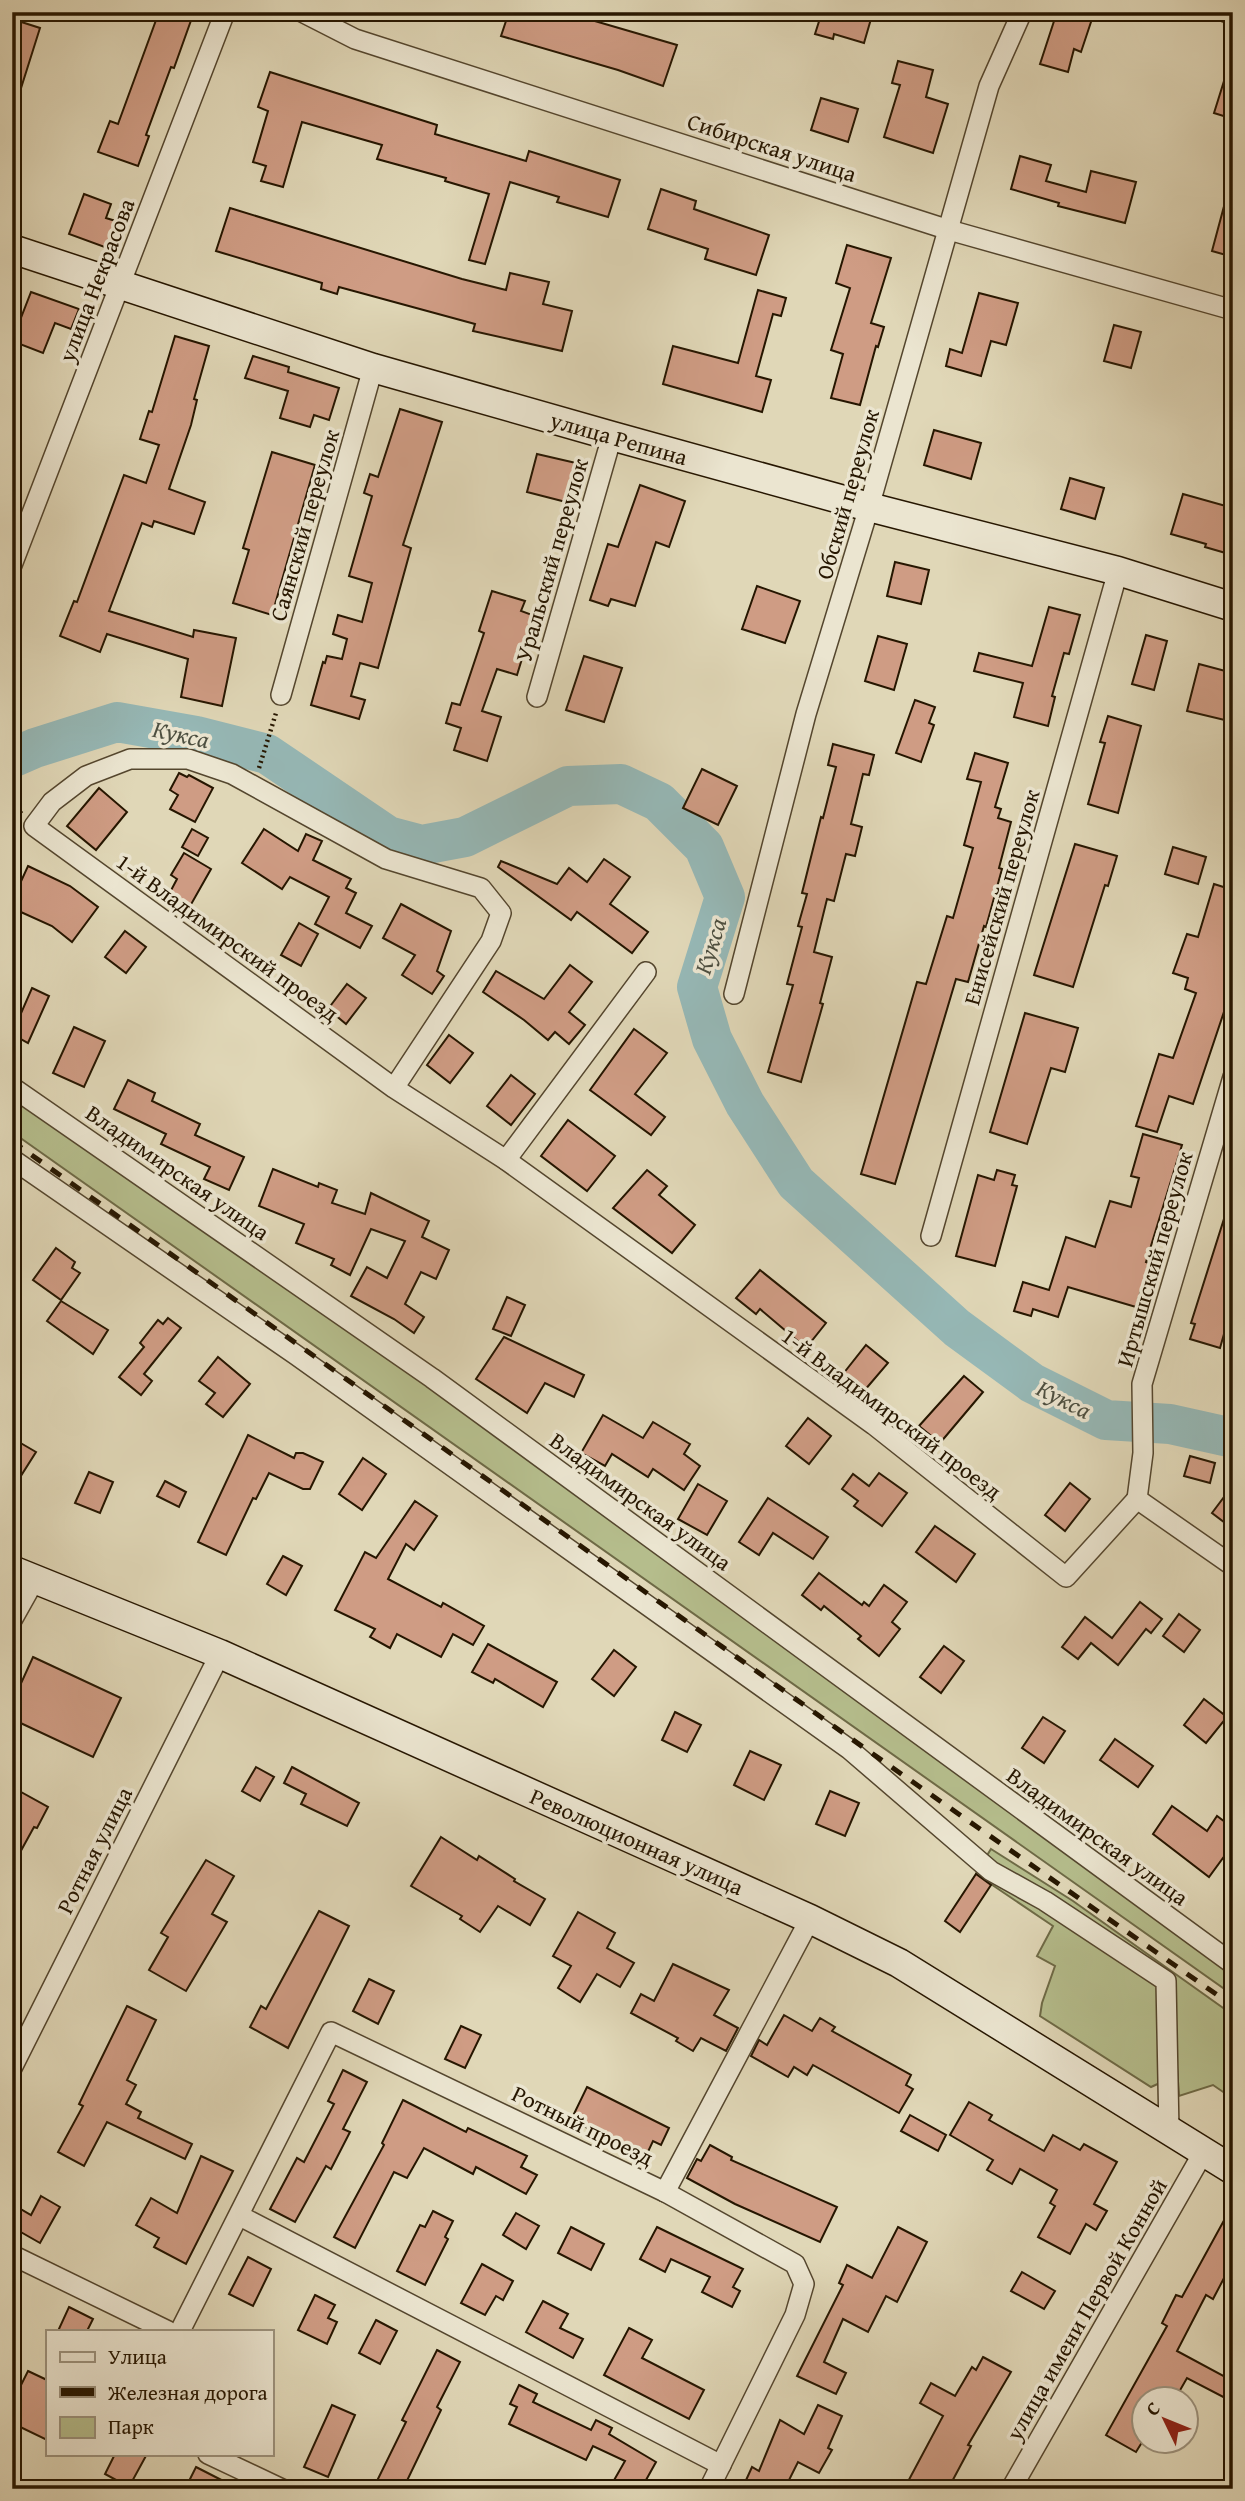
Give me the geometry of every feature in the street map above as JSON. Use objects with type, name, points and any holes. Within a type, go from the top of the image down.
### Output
[{"type":"street","name":"улица Некрасова","points":[[12,565],[225,12]]},
{"type":"street","name":"Сибирская улица","points":[[302,12],[355,39],[949,230],[1233,310]]},
{"type":"street","name":"Обский переулок","points":[[734,994],[806,714],[869,507],[989,86],[1022,12]]},
{"type":"street","points":[[1225,12],[1233,15]]},
{"type":"street","name":"улица Репина","points":[[12,249],[373,368],[869,507],[1118,571],[1233,607]]},
{"type":"street","name":"Саянский переулок","points":[[281,695],[373,368]]},
{"type":"street","name":"Уральский переулок","points":[[537,697],[612,436]]},
{"type":"street","name":"Енисейский переулок","points":[[931,1236],[1118,571]]},
{"type":"street","name":"1-й Владимирский проезд","points":[[394,1088],[491,941],[500,912],[481,888],[386,859],[232,774],[188,759],[130,759],[86,776],[52,802],[34,826],[394,1088],[506,1160],[874,1425],[1066,1577],[1137,1499]]},
{"type":"street","points":[[506,1160],[646,972]]},
{"type":"street","name":"Иртышский переулок","points":[[1137,1499],[1143,1453],[1142,1384],[1233,1077]]},
{"type":"street","name":"Владимирская улица","points":[[12,1087],[432,1378],[1233,1965]]},
{"type":"street","points":[[12,1159],[296,1355],[849,1749],[991,1871],[1045,1901],[1166,1981],[1169,2131]]},
{"type":"street","points":[[1137,1499],[1233,1566]]},
{"type":"street","points":[[12,1620],[24,1574]]},
{"type":"street","name":"Революционная улица","points":[[24,1574],[220,1654],[810,1919],[899,1963],[1233,2170]]},
{"type":"street","name":"Ротная улица","points":[[12,2068],[220,1654]]},
{"type":"street","points":[[665,2192],[810,1919]]},
{"type":"street","name":"Ротный проезд","points":[[181,2330],[331,2032],[665,2192],[795,2264],[804,2284],[795,2315],[709,2489]]},
{"type":"street","name":"улица имени Первой Конной","points":[[1012,2489],[1203,2153]]},
{"type":"street","points":[[240,2216],[722,2465]]},
{"type":"street","points":[[12,2255],[167,2330]]},
{"type":"street","points":[[212,2456],[282,2489]]},
{"type":"path","points":[[260,765],[281,695]]},
{"type":"green space","points":[[12,1096],[392,1359],[865,1706],[1233,1971],[1233,1995],[12,1132]]},
{"type":"green space","points":[[991,1849],[1073,1901],[1233,2015],[1233,2102],[1232,2098],[1213,2085],[1179,2096],[1171,1980],[986,1857]]},
{"type":"green space","points":[[980,1866],[1163,1984],[1162,2082],[1151,2087],[1040,2016],[1055,1966],[1037,1956],[1053,1926],[976,1874]]},
{"type":"building","points":[[159,12],[194,12],[146,135],[149,136],[138,166],[98,152],[110,121],[118,124]]},
{"type":"building","points":[[509,12],[564,12],[677,45],[663,86],[501,36]]},
{"type":"building","points":[[822,12],[873,12],[864,43],[834,34],[833,39],[815,34]]},
{"type":"building","points":[[1057,12],[1071,12],[1092,19],[1081,52],[1074,49],[1068,72],[1040,64]]},
{"type":"building","points":[[12,19],[40,28],[16,104],[12,103]]},
{"type":"building","points":[[898,61],[933,70],[926,97],[948,104],[933,153],[884,137],[900,85],[892,83]]},
{"type":"building","points":[[1229,65],[1233,65],[1233,119],[1214,113]]},
{"type":"building","points":[[270,72],[437,125],[435,134],[526,161],[529,151],[620,180],[608,217],[557,202],[559,197],[510,182],[485,264],[469,260],[489,194],[445,181],[446,178],[377,159],[382,145],[302,122],[283,187],[261,181],[266,166],[253,162],[268,111],[258,107]]},
{"type":"building","points":[[821,98],[858,109],[848,142],[811,130]]},
{"type":"building","points":[[1020,156],[1051,165],[1046,181],[1086,192],[1091,171],[1136,182],[1125,223],[1058,206],[1059,203],[1011,189]]},
{"type":"building","points":[[661,189],[696,201],[694,209],[769,235],[756,275],[705,259],[708,249],[648,229]]},
{"type":"building","points":[[84,194],[111,204],[106,218],[119,222],[110,249],[69,234]]},
{"type":"building","points":[[1227,195],[1233,195],[1233,257],[1212,251]]},
{"type":"building","points":[[230,208],[506,290],[510,273],[549,282],[543,304],[572,311],[562,351],[473,331],[475,324],[339,287],[337,294],[321,289],[322,283],[216,251]]},
{"type":"building","points":[[847,245],[891,258],[871,323],[884,327],[860,405],[831,398],[843,354],[831,350],[850,288],[836,283]]},
{"type":"building","points":[[758,290],[786,298],[781,316],[773,314],[756,376],[771,380],[762,412],[663,384],[673,346],[738,363]]},
{"type":"building","points":[[31,292],[79,309],[71,329],[55,323],[43,353],[12,341]]},
{"type":"building","points":[[979,293],[1018,303],[1006,345],[991,341],[981,376],[946,366],[950,349],[962,353]]},
{"type":"building","points":[[1114,325],[1141,332],[1131,368],[1104,361]]},
{"type":"building","points":[[175,336],[209,346],[194,399],[197,400],[191,425],[169,489],[205,502],[194,534],[154,521],[152,527],[142,523],[109,611],[193,637],[194,630],[236,638],[222,706],[181,697],[188,659],[107,634],[100,652],[60,636],[74,601],[77,602],[124,475],[146,483],[159,445],[140,439],[149,411],[152,412]]},
{"type":"building","points":[[253,356],[289,367],[288,372],[339,388],[329,420],[314,415],[310,427],[280,418],[288,391],[245,378]]},
{"type":"building","points":[[400,409],[442,422],[403,545],[411,548],[378,668],[360,663],[351,696],[365,700],[359,719],[311,705],[327,656],[342,659],[347,639],[333,634],[338,615],[362,622],[372,583],[349,576],[372,496],[364,493],[370,474],[378,477]]},
{"type":"building","points":[[934,430],[981,443],[971,479],[924,465]]},
{"type":"building","points":[[272,452],[315,465],[272,615],[233,603],[249,550],[243,548]]},
{"type":"building","points":[[537,454],[576,463],[566,502],[527,492]]},
{"type":"building","points":[[1070,478],[1104,488],[1095,519],[1061,509]]},
{"type":"building","points":[[640,485],[685,501],[669,547],[656,542],[635,606],[611,599],[608,606],[590,600],[608,544],[618,547]]},
{"type":"building","points":[[1183,494],[1233,508],[1233,542],[1229,554],[1171,534]]},
{"type":"building","points":[[895,562],[929,570],[921,604],[887,596]]},
{"type":"building","points":[[757,586],[800,601],[785,643],[742,629]]},
{"type":"building","points":[[492,591],[525,601],[521,611],[535,616],[517,675],[497,669],[482,711],[501,717],[487,761],[454,750],[461,728],[446,723],[452,703],[460,705],[484,633],[479,631]]},
{"type":"building","points":[[1049,607],[1080,615],[1069,654],[1064,653],[1052,696],[1055,697],[1048,726],[1014,717],[1023,683],[974,671],[979,653],[1032,666]]},
{"type":"building","points":[[1146,635],[1167,641],[1154,690],[1132,684]]},
{"type":"building","points":[[878,636],[907,644],[894,690],[865,681]]},
{"type":"building","points":[[584,656],[622,668],[604,722],[566,710]]},
{"type":"building","points":[[1199,664],[1233,673],[1233,722],[1187,711]]},
{"type":"building","points":[[915,700],[935,707],[929,723],[934,725],[921,762],[896,753]]},
{"type":"building","points":[[1108,716],[1141,726],[1118,813],[1088,804],[1105,743],[1100,742]]},
{"type":"building","points":[[833,744],[874,755],[869,775],[863,774],[851,824],[862,827],[855,856],[846,854],[834,901],[827,899],[814,952],[832,957],[820,1003],[823,1004],[801,1082],[768,1072],[793,985],[787,984],[802,927],[798,926],[807,894],[802,893],[836,767],[828,765]]},
{"type":"building","points":[[975,753],[1008,763],[995,807],[1001,809],[998,818],[1011,822],[999,868],[1002,869],[986,927],[984,926],[968,982],[956,979],[895,1184],[861,1174],[917,982],[926,984],[947,916],[953,918],[973,848],[964,845],[981,782],[967,779]]},
{"type":"building","points":[[702,769],[737,786],[718,825],[683,808]]},
{"type":"building","points":[[179,773],[187,777],[189,775],[213,788],[195,822],[170,809],[178,795],[170,790]]},
{"type":"building","points":[[99,788],[127,812],[96,850],[67,826]]},
{"type":"building","points":[[192,829],[208,838],[198,856],[182,847]]},
{"type":"building","points":[[264,829],[298,851],[306,834],[322,841],[313,860],[351,879],[346,888],[356,893],[346,913],[372,926],[360,948],[315,924],[329,897],[290,877],[282,889],[242,863]]},
{"type":"building","points":[[1075,844],[1117,856],[1108,886],[1105,885],[1073,987],[1034,975]]},
{"type":"building","points":[[1173,847],[1206,857],[1198,884],[1165,874]]},
{"type":"building","points":[[184,853],[211,869],[189,908],[168,896],[177,879],[171,875]]},
{"type":"building","points":[[604,859],[630,877],[610,904],[648,932],[632,953],[577,912],[571,920],[498,867],[501,861],[557,884],[569,868],[587,882]]},
{"type":"building","points":[[28,866],[70,886],[98,907],[72,942],[52,926],[12,908],[12,901]]},
{"type":"building","points":[[1214,884],[1233,890],[1233,971],[1228,987],[1232,988],[1193,1104],[1169,1096],[1157,1132],[1136,1126],[1159,1054],[1173,1058],[1196,993],[1185,989],[1188,978],[1173,973],[1187,934],[1198,937]]},
{"type":"building","points":[[401,904],[451,931],[437,971],[444,976],[432,994],[402,975],[415,955],[383,938]]},
{"type":"building","points":[[299,923],[318,934],[301,966],[281,955]]},
{"type":"building","points":[[125,931],[146,947],[126,973],[105,957]]},
{"type":"building","points":[[570,965],[592,982],[569,1012],[585,1025],[569,1044],[555,1032],[548,1040],[483,992],[496,971],[544,999]]},
{"type":"building","points":[[347,984],[366,998],[346,1024],[328,1009]]},
{"type":"building","points":[[32,988],[49,996],[28,1043],[12,1034]]},
{"type":"building","points":[[1025,1013],[1078,1028],[1065,1072],[1051,1068],[1027,1144],[990,1132]]},
{"type":"building","points":[[74,1027],[105,1041],[84,1087],[53,1073]]},
{"type":"building","points":[[634,1029],[667,1053],[635,1094],[665,1117],[651,1135],[590,1090]]},
{"type":"building","points":[[449,1035],[473,1053],[450,1083],[427,1065]]},
{"type":"building","points":[[511,1075],[535,1094],[511,1125],[487,1106]]},
{"type":"building","points":[[128,1080],[155,1093],[152,1101],[200,1124],[195,1135],[244,1157],[229,1190],[204,1179],[210,1167],[161,1144],[166,1134],[114,1109]]},
{"type":"building","points":[[568,1120],[615,1156],[587,1191],[541,1156]]},
{"type":"building","points":[[1143,1134],[1182,1145],[1146,1262],[1149,1263],[1136,1307],[1068,1287],[1058,1317],[1033,1309],[1031,1316],[1014,1311],[1023,1282],[1049,1290],[1066,1237],[1095,1247],[1110,1201],[1131,1207],[1139,1178],[1131,1176]]},
{"type":"building","points":[[273,1169],[318,1187],[319,1183],[337,1190],[332,1203],[365,1214],[371,1193],[429,1221],[422,1237],[449,1250],[436,1279],[421,1272],[405,1304],[424,1317],[414,1333],[351,1296],[367,1267],[387,1278],[405,1241],[371,1229],[350,1275],[331,1265],[334,1259],[296,1243],[304,1224],[259,1206]]},
{"type":"building","points":[[647,1170],[667,1186],[659,1195],[695,1225],[672,1253],[613,1208]]},
{"type":"building","points":[[997,1170],[1015,1175],[1012,1185],[1017,1186],[995,1266],[956,1256],[978,1175],[994,1180]]},
{"type":"building","points":[[1229,1203],[1233,1203],[1233,1337],[1224,1334],[1220,1348],[1190,1339],[1195,1324],[1191,1323]]},
{"type":"building","points":[[56,1248],[75,1262],[72,1268],[80,1273],[61,1300],[33,1280]]},
{"type":"building","points":[[760,1270],[826,1323],[806,1348],[760,1309],[756,1314],[736,1298]]},
{"type":"building","points":[[507,1297],[525,1305],[511,1336],[493,1329]]},
{"type":"building","points":[[61,1301],[108,1330],[93,1354],[47,1321]]},
{"type":"building","points":[[168,1318],[181,1328],[144,1374],[152,1381],[141,1395],[119,1377],[144,1347],[140,1343],[158,1320],[163,1324]]},
{"type":"building","points":[[504,1337],[584,1375],[574,1397],[545,1383],[527,1413],[476,1379]]},
{"type":"building","points":[[866,1345],[888,1363],[864,1391],[843,1374]]},
{"type":"building","points":[[218,1357],[250,1384],[223,1417],[206,1404],[215,1393],[199,1381]]},
{"type":"building","points":[[964,1376],[983,1392],[940,1443],[919,1426]]},
{"type":"building","points":[[603,1415],[643,1438],[653,1422],[690,1444],[684,1454],[700,1466],[684,1490],[653,1469],[648,1477],[612,1454],[605,1466],[581,1453]]},
{"type":"building","points":[[808,1418],[831,1436],[809,1464],[786,1446]]},
{"type":"building","points":[[248,1435],[294,1458],[296,1453],[303,1453],[323,1462],[310,1489],[303,1489],[269,1473],[256,1499],[253,1498],[226,1555],[198,1542]]},
{"type":"building","points":[[12,1438],[36,1452],[12,1490]]},
{"type":"building","points":[[1190,1456],[1215,1463],[1210,1483],[1184,1476]]},
{"type":"building","points":[[363,1458],[386,1474],[362,1510],[339,1494]]},
{"type":"building","points":[[89,1472],[113,1482],[100,1513],[75,1503]]},
{"type":"building","points":[[879,1473],[907,1493],[882,1526],[854,1506],[858,1501],[842,1489],[853,1474],[869,1486]]},
{"type":"building","points":[[165,1481],[186,1492],[179,1507],[157,1496]]},
{"type":"building","points":[[1070,1483],[1090,1499],[1065,1531],[1045,1515]]},
{"type":"building","points":[[698,1484],[727,1501],[707,1535],[678,1519]]},
{"type":"building","points":[[1233,1485],[1233,1529],[1212,1513]]},
{"type":"building","points":[[768,1498],[828,1537],[813,1559],[773,1533],[759,1555],[739,1542]]},
{"type":"building","points":[[415,1501],[437,1516],[414,1550],[406,1544],[388,1579],[441,1607],[443,1603],[484,1626],[473,1645],[453,1634],[441,1657],[397,1634],[390,1648],[370,1637],[375,1629],[335,1610],[365,1552],[376,1558]]},
{"type":"building","points":[[935,1526],[975,1554],[956,1582],[916,1552]]},
{"type":"building","points":[[283,1556],[302,1566],[286,1595],[267,1584]]},
{"type":"building","points":[[819,1573],[862,1605],[864,1602],[869,1606],[884,1585],[907,1602],[892,1622],[900,1629],[879,1656],[858,1639],[861,1636],[824,1606],[821,1610],[802,1595]]},
{"type":"building","points":[[1140,1602],[1162,1619],[1151,1633],[1146,1629],[1118,1665],[1091,1643],[1078,1659],[1062,1647],[1085,1617],[1112,1638]]},
{"type":"building","points":[[1179,1614],[1200,1630],[1184,1652],[1163,1636]]},
{"type":"building","points":[[488,1644],[557,1682],[543,1707],[495,1679],[493,1683],[472,1672]]},
{"type":"building","points":[[944,1646],[964,1661],[941,1693],[920,1677]]},
{"type":"building","points":[[614,1650],[636,1667],[614,1696],[592,1679]]},
{"type":"building","points":[[33,1657],[121,1698],[93,1757],[12,1719],[12,1703]]},
{"type":"building","points":[[1204,1699],[1227,1717],[1206,1743],[1184,1725]]},
{"type":"building","points":[[675,1712],[701,1725],[687,1752],[662,1740]]},
{"type":"building","points":[[1043,1717],[1065,1731],[1044,1763],[1022,1748]]},
{"type":"building","points":[[1115,1739],[1153,1766],[1138,1787],[1100,1760]]},
{"type":"building","points":[[750,1751],[781,1765],[764,1800],[734,1785]]},
{"type":"building","points":[[256,1767],[274,1777],[260,1801],[242,1791]]},
{"type":"building","points":[[292,1767],[359,1803],[347,1826],[301,1804],[306,1794],[284,1783]]},
{"type":"building","points":[[12,1787],[48,1807],[12,1867]]},
{"type":"building","points":[[830,1791],[859,1803],[845,1836],[816,1824]]},
{"type":"building","points":[[1172,1806],[1207,1831],[1217,1816],[1233,1828],[1233,1867],[1223,1858],[1209,1877],[1153,1834]]},
{"type":"building","points":[[441,1837],[477,1860],[479,1856],[545,1899],[530,1925],[498,1906],[480,1932],[460,1919],[462,1916],[411,1886]]},
{"type":"building","points":[[206,1860],[234,1876],[212,1914],[227,1922],[186,1991],[149,1970],[168,1937],[161,1933]]},
{"type":"building","points":[[976,1874],[991,1885],[960,1932],[945,1921]]},
{"type":"building","points":[[319,1911],[349,1926],[288,2048],[250,2027],[261,2006],[266,2009]]},
{"type":"building","points":[[578,1912],[615,1933],[607,1948],[634,1963],[620,1987],[597,1974],[580,2002],[558,1988],[571,1966],[553,1956]]},
{"type":"building","points":[[673,1964],[729,1990],[714,2015],[738,2028],[726,2051],[701,2038],[693,2051],[676,2041],[678,2038],[631,2013],[641,1994],[654,2001]]},
{"type":"building","points":[[369,1979],[394,1991],[378,2024],[353,2011]]},
{"type":"building","points":[[127,2006],[156,2020],[127,2080],[136,2085],[126,2104],[141,2112],[138,2118],[192,2144],[185,2159],[107,2122],[84,2166],[58,2152],[83,2106],[79,2104]]},
{"type":"building","points":[[784,2015],[812,2031],[820,2018],[835,2027],[832,2031],[911,2075],[906,2085],[913,2089],[899,2113],[813,2065],[807,2075],[794,2067],[788,2077],[751,2056],[759,2040],[767,2045]]},
{"type":"building","points":[[461,2026],[481,2035],[465,2068],[445,2059]]},
{"type":"building","points":[[343,2070],[367,2082],[343,2129],[350,2132],[331,2169],[326,2166],[295,2222],[270,2209],[297,2158],[304,2162],[334,2104],[328,2101]]},
{"type":"building","points":[[587,2087],[669,2128],[661,2145],[653,2141],[646,2156],[571,2120]]},
{"type":"building","points":[[403,2100],[466,2132],[468,2128],[527,2156],[521,2167],[537,2175],[526,2194],[476,2167],[473,2174],[424,2148],[407,2178],[394,2172],[355,2248],[334,2237],[384,2145],[382,2143]]},
{"type":"building","points":[[969,2102],[992,2115],[989,2120],[1044,2151],[1053,2135],[1080,2150],[1084,2144],[1117,2162],[1094,2204],[1107,2211],[1096,2230],[1086,2224],[1070,2254],[1038,2237],[1055,2206],[1050,2203],[1057,2190],[1020,2169],[1012,2184],[987,2170],[993,2160],[950,2135]]},
{"type":"building","points":[[910,2115],[946,2135],[938,2151],[901,2131]]},
{"type":"building","points":[[710,2145],[732,2157],[731,2160],[837,2207],[820,2242],[735,2204],[687,2178],[697,2159],[701,2161]]},
{"type":"building","points":[[201,2156],[233,2171],[186,2264],[154,2247],[159,2238],[136,2225],[151,2198],[177,2213]]},
{"type":"building","points":[[41,2196],[60,2207],[40,2243],[12,2227],[12,2204],[31,2215]]},
{"type":"building","points":[[1233,2204],[1233,2261],[1213,2299],[1206,2295],[1177,2351],[1233,2381],[1233,2402],[1187,2378],[1182,2386],[1133,2386],[1167,2326],[1162,2323],[1176,2295],[1182,2297]]},
{"type":"building","points":[[433,2211],[453,2221],[445,2237],[448,2239],[425,2285],[397,2271],[420,2225],[425,2227]]},
{"type":"building","points":[[516,2213],[539,2226],[526,2249],[503,2235]]},
{"type":"building","points":[[571,2227],[604,2244],[591,2270],[558,2253]]},
{"type":"building","points":[[657,2227],[743,2269],[733,2287],[740,2291],[732,2307],[702,2292],[710,2277],[671,2259],[665,2272],[640,2259]]},
{"type":"building","points":[[898,2227],[927,2242],[897,2302],[886,2296],[868,2332],[843,2319],[824,2362],[846,2373],[836,2394],[797,2376],[843,2285],[839,2283],[847,2265],[872,2278]]},
{"type":"building","points":[[248,2257],[271,2269],[253,2306],[229,2294]]},
{"type":"building","points":[[482,2264],[513,2281],[503,2300],[496,2296],[485,2315],[461,2303]]},
{"type":"building","points":[[1022,2272],[1055,2291],[1044,2309],[1011,2291]]},
{"type":"building","points":[[315,2295],[335,2305],[328,2318],[337,2322],[327,2344],[298,2330]]},
{"type":"building","points":[[543,2301],[568,2314],[560,2328],[583,2339],[573,2358],[526,2332]]},
{"type":"building","points":[[69,2307],[93,2319],[88,2330],[58,2330]]},
{"type":"building","points":[[376,2320],[397,2331],[380,2364],[359,2353]]},
{"type":"building","points":[[629,2328],[652,2340],[642,2358],[704,2390],[689,2419],[604,2375]]},
{"type":"building","points":[[437,2350],[460,2362],[437,2407],[441,2410],[403,2489],[373,2489],[406,2422],[402,2420]]},
{"type":"building","points":[[983,2357],[1011,2372],[968,2445],[971,2446],[948,2489],[904,2489],[943,2416],[920,2403],[931,2383],[955,2396],[972,2367],[976,2370]]},
{"type":"building","points":[[28,2371],[46,2380],[46,2440],[12,2423],[12,2403]]},
{"type":"building","points":[[519,2385],[537,2394],[533,2402],[591,2430],[596,2420],[612,2428],[609,2434],[656,2462],[641,2489],[609,2489],[625,2461],[593,2446],[586,2460],[509,2424],[517,2407],[510,2404]]},
{"type":"building","points":[[1130,2392],[1130,2449],[1106,2435]]},
{"type":"building","points":[[332,2405],[355,2415],[328,2477],[304,2467]]},
{"type":"building","points":[[818,2405],[842,2416],[828,2448],[832,2450],[819,2473],[798,2462],[787,2484],[797,2489],[742,2489],[752,2467],[759,2471],[780,2420],[804,2434]]},
{"type":"building","points":[[114,2456],[146,2456],[129,2487],[105,2474]]},
{"type":"building","points":[[196,2467],[239,2489],[185,2489]]},
{"type":"waterway","name":"Кукса","points":[[12,758],[117,722],[196,736],[267,754],[388,836],[422,845],[465,837],[568,786],[621,784],[659,802],[704,847],[725,897],[697,987],[712,1039],[745,1104],[796,1183],[957,1328],[1032,1383],[1106,1420],[1170,1424],[1233,1438]]},
{"type":"railway","points":[[12,1141],[870,1752],[1233,2006]]}]
